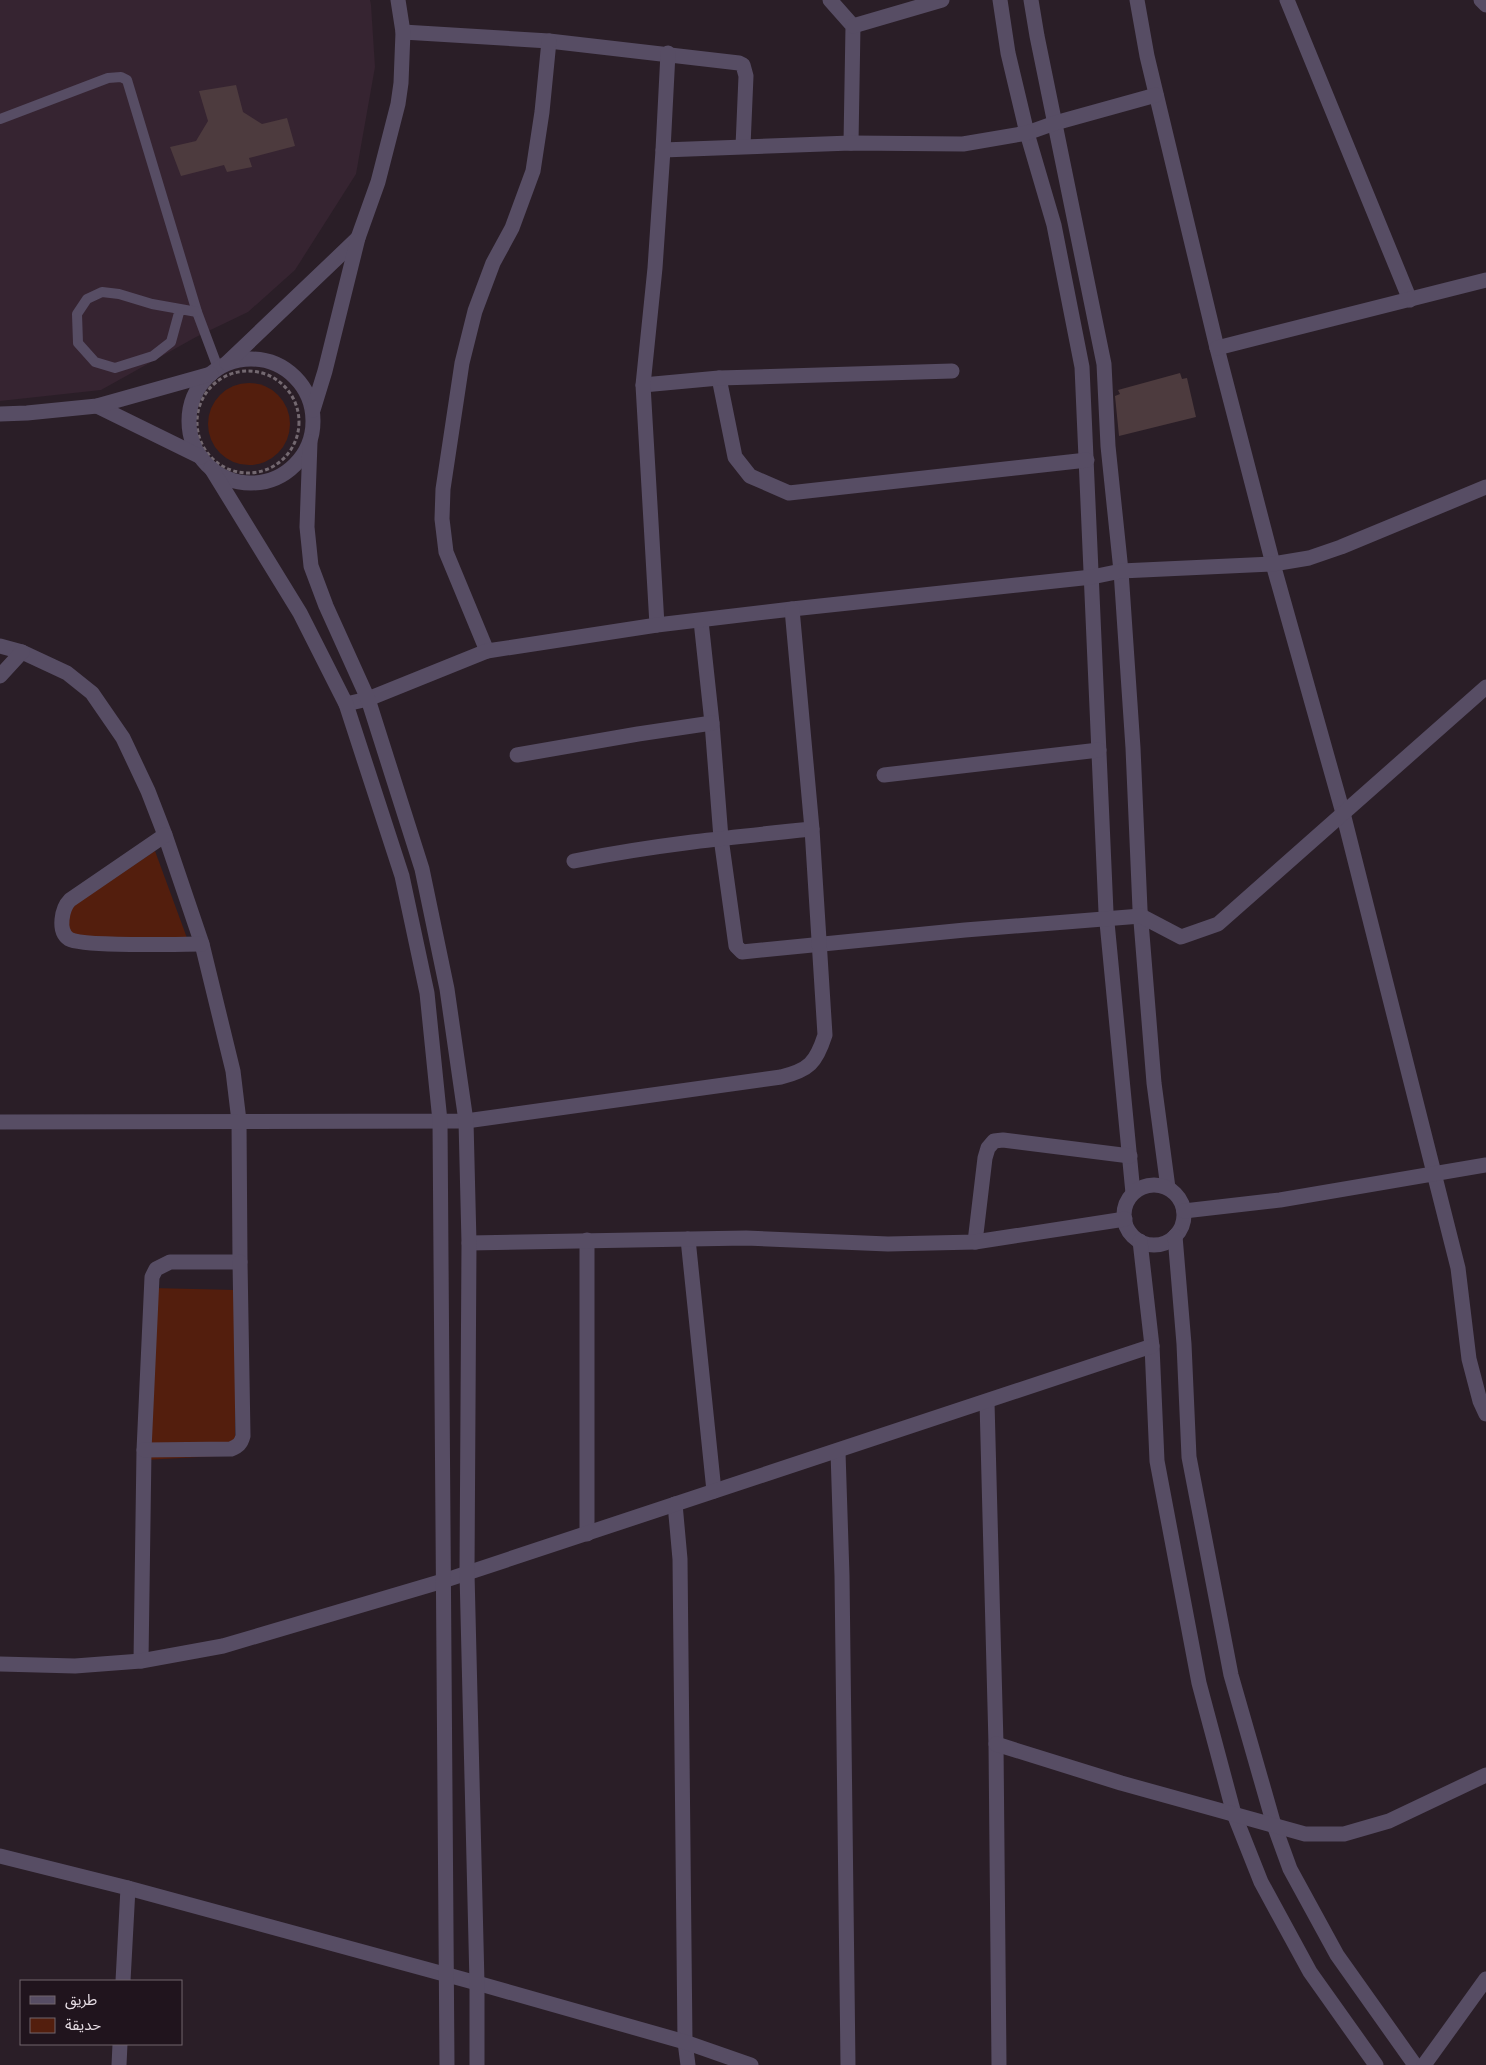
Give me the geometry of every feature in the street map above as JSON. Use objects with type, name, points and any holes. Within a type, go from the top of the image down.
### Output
[{"type":"street","points":[[398,0],[402,32],[401,83],[395,118],[378,182],[358,238],[313,410],[307,527],[311,566],[326,606],[368,699],[422,870],[447,989],[466,1121],[469,1242],[468,1573],[477,1983],[476,2065]]},
{"type":"street","points":[[830,0],[853,26],[851,143]]},
{"type":"street","points":[[853,26],[942,0]]},
{"type":"street","points":[[1000,0],[1008,53],[1027,133],[1054,225],[1082,367],[1107,919],[1133,1193],[1125,1209],[1125,1219],[1133,1236],[1140,1241],[1158,1244],[1167,1242],[1175,1236],[1184,1220],[1184,1211],[1181,1202],[1168,1188],[1154,1083],[1141,916],[1133,748],[1121,571],[1108,446],[1104,364],[1031,0]]},
{"type":"street","points":[[1137,0],[1147,56],[1217,348],[1273,564],[1343,812],[1458,1268],[1468,1359],[1480,1401],[1486,1414]]},
{"type":"street","points":[[1287,0],[1410,300]]},
{"type":"street","points":[[1481,0],[1486,5]]},
{"type":"street","points":[[402,32],[549,41],[727,60],[743,65],[746,76],[744,146]]},
{"type":"street","points":[[487,650],[446,552],[442,519],[443,489],[462,363],[475,311],[493,263],[512,228],[533,171],[542,112],[549,41]]},
{"type":"street","points":[[657,626],[643,385],[655,268],[664,150],[668,53]]},
{"type":"street","points":[[664,150],[851,143],[963,144],[1027,133],[1055,123],[1156,95]]},
{"type":"street","points":[[358,238],[200,385],[190,413],[190,429],[194,443],[300,613],[346,704],[402,876],[427,993],[440,1120],[448,2065]]},
{"type":"street","points":[[1217,348],[1486,280]]},
{"type":"street","points":[[0,414],[97,406],[248,358],[270,361],[290,372],[305,389],[313,410]]},
{"type":"street","points":[[643,385],[719,378],[952,371]]},
{"type":"street","points":[[719,378],[735,457],[750,476],[788,493],[1086,460]]},
{"type":"street","points":[[97,406],[206,462],[225,477],[242,482],[259,483],[275,478],[290,470],[302,457],[310,442]]},
{"type":"street","points":[[346,704],[368,699],[487,650],[792,609],[1092,577],[1121,571],[1273,564],[1309,558],[1341,547],[1486,487]]},
{"type":"street","points":[[0,1122],[466,1121],[780,1077],[799,1072],[812,1063],[820,1050],[825,1035],[812,829],[792,609]]},
{"type":"street","points":[[701,621],[712,724],[721,838],[736,946],[738,950],[747,952],[1141,916],[1181,937],[1218,924],[1343,812],[1485,694]]},
{"type":"street","points":[[0,646],[22,652],[67,673],[92,693],[123,738],[148,791],[165,835],[202,944],[233,1071],[239,1120],[243,1436],[238,1446],[231,1449],[144,1450]]},
{"type":"street","points":[[0,676],[22,652]]},
{"type":"street","points":[[516,754],[628,735],[712,724]]},
{"type":"street","points":[[884,775],[1099,750]]},
{"type":"street","points":[[574,861],[615,852],[721,838],[812,829]]},
{"type":"street","points":[[165,835],[70,900],[64,906],[63,912],[62,924],[65,934],[69,938],[96,943],[202,944]]},
{"type":"street","points":[[975,1242],[985,1158],[988,1148],[994,1141],[1003,1140],[1130,1156]]},
{"type":"street","points":[[1184,1211],[1280,1200],[1486,1165]]},
{"type":"street","points":[[1133,1193],[1150,1185],[1168,1188]]},
{"type":"street","points":[[469,1242],[746,1238],[888,1244],[975,1242],[1125,1219]]},
{"type":"street","points":[[1175,1236],[1184,1344],[1189,1457],[1231,1675],[1274,1825],[1290,1868],[1337,1955],[1415,2065]]},
{"type":"street","points":[[688,1239],[714,1491]]},
{"type":"street","points":[[587,1240],[587,1534]]},
{"type":"street","points":[[1140,1241],[1152,1346],[1157,1461],[1199,1682],[1234,1814],[1261,1882],[1310,1972],[1376,2065]]},
{"type":"street","points":[[142,1660],[144,1450],[152,1277],[156,1270],[170,1262],[240,1262]]},
{"type":"street","points":[[0,1664],[75,1666],[142,1660],[223,1646],[468,1573],[838,1452],[1152,1346]]},
{"type":"street","points":[[987,1402],[996,1744],[999,2065]]},
{"type":"street","points":[[838,1452],[842,1576],[848,2065]]},
{"type":"street","points":[[675,1504],[680,1559],[685,2042],[688,2065]]},
{"type":"street","points":[[996,1744],[1121,1783],[1305,1834],[1344,1834],[1389,1821],[1486,1775]]},
{"type":"street","points":[[0,1856],[128,1888],[477,1983],[685,2042],[751,2065]]},
{"type":"street","points":[[123,1980],[128,1888]]},
{"type":"street","points":[[1424,2065],[1486,1979]]},
{"type":"street","points":[[119,2065],[120,2045]]},
{"type":"lane","points":[[0,119],[108,78],[121,77],[127,80],[197,312],[218,368]]},
{"type":"lane","points":[[180,309],[171,342],[153,356],[115,368],[95,362],[78,343],[77,314],[87,299],[102,292],[119,294],[152,304],[197,312]]},
{"type":"path","points":[[256,371],[275,378],[289,391],[298,409],[299,430],[293,448],[279,463],[261,472],[241,473],[222,467],[207,453],[199,435],[198,415],[204,396],[218,381],[236,372],[256,371]]},
{"type":"shaded area","points":[[0,0],[370,0],[375,67],[356,174],[295,270],[248,312],[196,337],[101,390],[0,401]]},
{"type":"green space","points":[[249,383],[265,386],[278,395],[287,408],[290,424],[287,440],[278,453],[265,462],[249,465],[233,462],[220,453],[211,440],[208,424],[211,408],[220,395],[233,386]]},
{"type":"green space","points":[[155,851],[187,938],[70,942],[67,910]]},
{"type":"green space","points":[[152,1288],[235,1290],[235,1455],[145,1460]]},
{"type":"building","points":[[236,85],[243,112],[262,124],[287,118],[295,146],[249,158],[252,167],[227,172],[224,165],[181,176],[170,147],[196,141],[208,121],[199,91]]},
{"type":"building","points":[[1180,373],[1182,379],[1187,378],[1196,417],[1119,436],[1115,396],[1120,394],[1118,390]]}]
